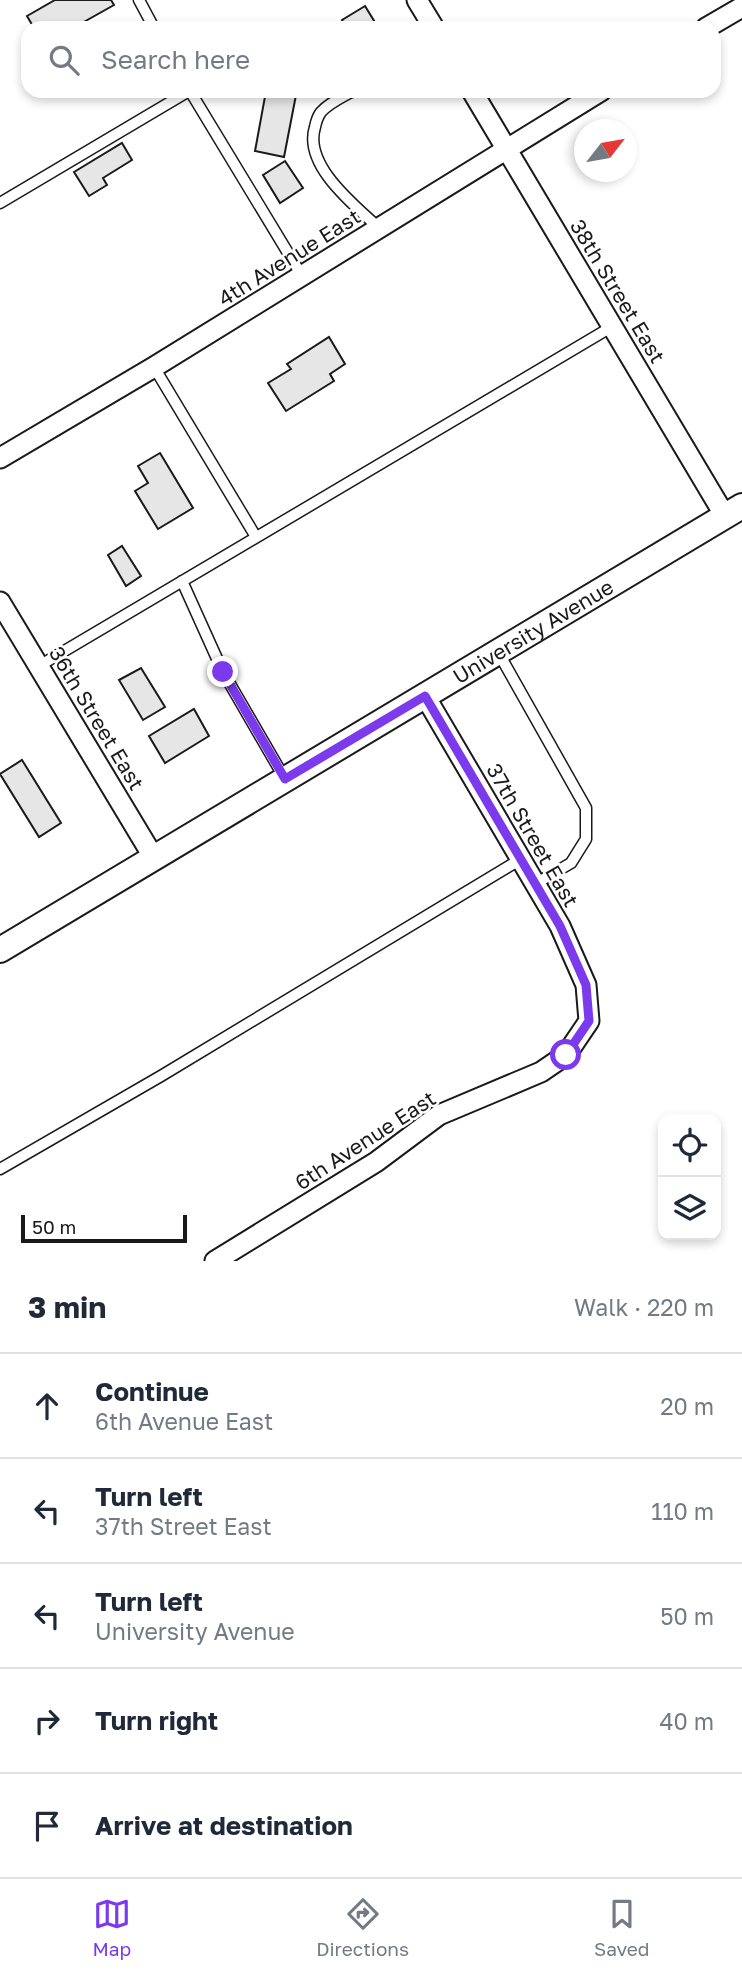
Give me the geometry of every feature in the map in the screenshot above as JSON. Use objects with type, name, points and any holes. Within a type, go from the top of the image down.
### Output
[{"type":"street","points":[[417,0],[430,21]]},
{"type":"street","points":[[718,21],[742,7]]},
{"type":"street","name":"38th Street East","points":[[476,98],[613,326],[733,511]]},
{"type":"street","name":"4th Avenue East","points":[[0,458],[154,367],[590,98]]},
{"type":"street","name":"University Avenue","points":[[0,950],[733,511]]},
{"type":"street","name":"36th Street East","points":[[0,602],[154,858]]},
{"type":"street","name":"37th Street East","points":[[425,696],[560,926],[586,985],[588,1003]]},
{"type":"street","name":"6th Avenue East","points":[[215,1261],[376,1161],[439,1115],[541,1072],[566,1055],[589,1021],[588,1003]]},
{"type":"lane","points":[[139,0],[150,21]]},
{"type":"lane","points":[[0,203],[178,98]]},
{"type":"lane","points":[[194,98],[302,276]]},
{"type":"lane","points":[[340,98],[319,113],[312,136],[319,163],[337,189],[379,228]]},
{"type":"lane","points":[[39,666],[613,326]]},
{"type":"lane","points":[[154,367],[256,537]]},
{"type":"lane","points":[[182,581],[223,672],[285,779]]},
{"type":"lane","points":[[498,652],[586,808],[586,839],[571,863],[536,884]]},
{"type":"lane","points":[[0,1169],[161,1076],[521,859]]},
{"type":"building","points":[[55,0],[111,0],[114,5],[85,21],[30,21],[27,16]]},
{"type":"building","points":[[365,6],[374,21],[343,21]]},
{"type":"building","points":[[265,98],[295,98],[284,157],[255,151]]},
{"type":"building","points":[[122,143],[132,160],[103,178],[107,185],[89,196],[74,172]]},
{"type":"building","points":[[285,161],[303,188],[280,203],[263,175]]},
{"type":"building","points":[[329,337],[345,364],[330,374],[334,381],[286,411],[268,383],[291,369],[287,364]]},
{"type":"building","points":[[160,453],[193,508],[158,529],[135,491],[148,483],[138,466]]},
{"type":"building","points":[[122,546],[141,576],[126,586],[108,555]]},
{"type":"building","points":[[141,668],[165,707],[143,720],[119,680]]},
{"type":"building","points":[[194,709],[209,736],[165,763],[149,736]]},
{"type":"building","points":[[22,760],[61,823],[39,837],[0,774]]},
{"type":"route","points":[[223,672],[285,779],[425,696],[560,926],[586,985],[589,1021],[566,1055]]}]
